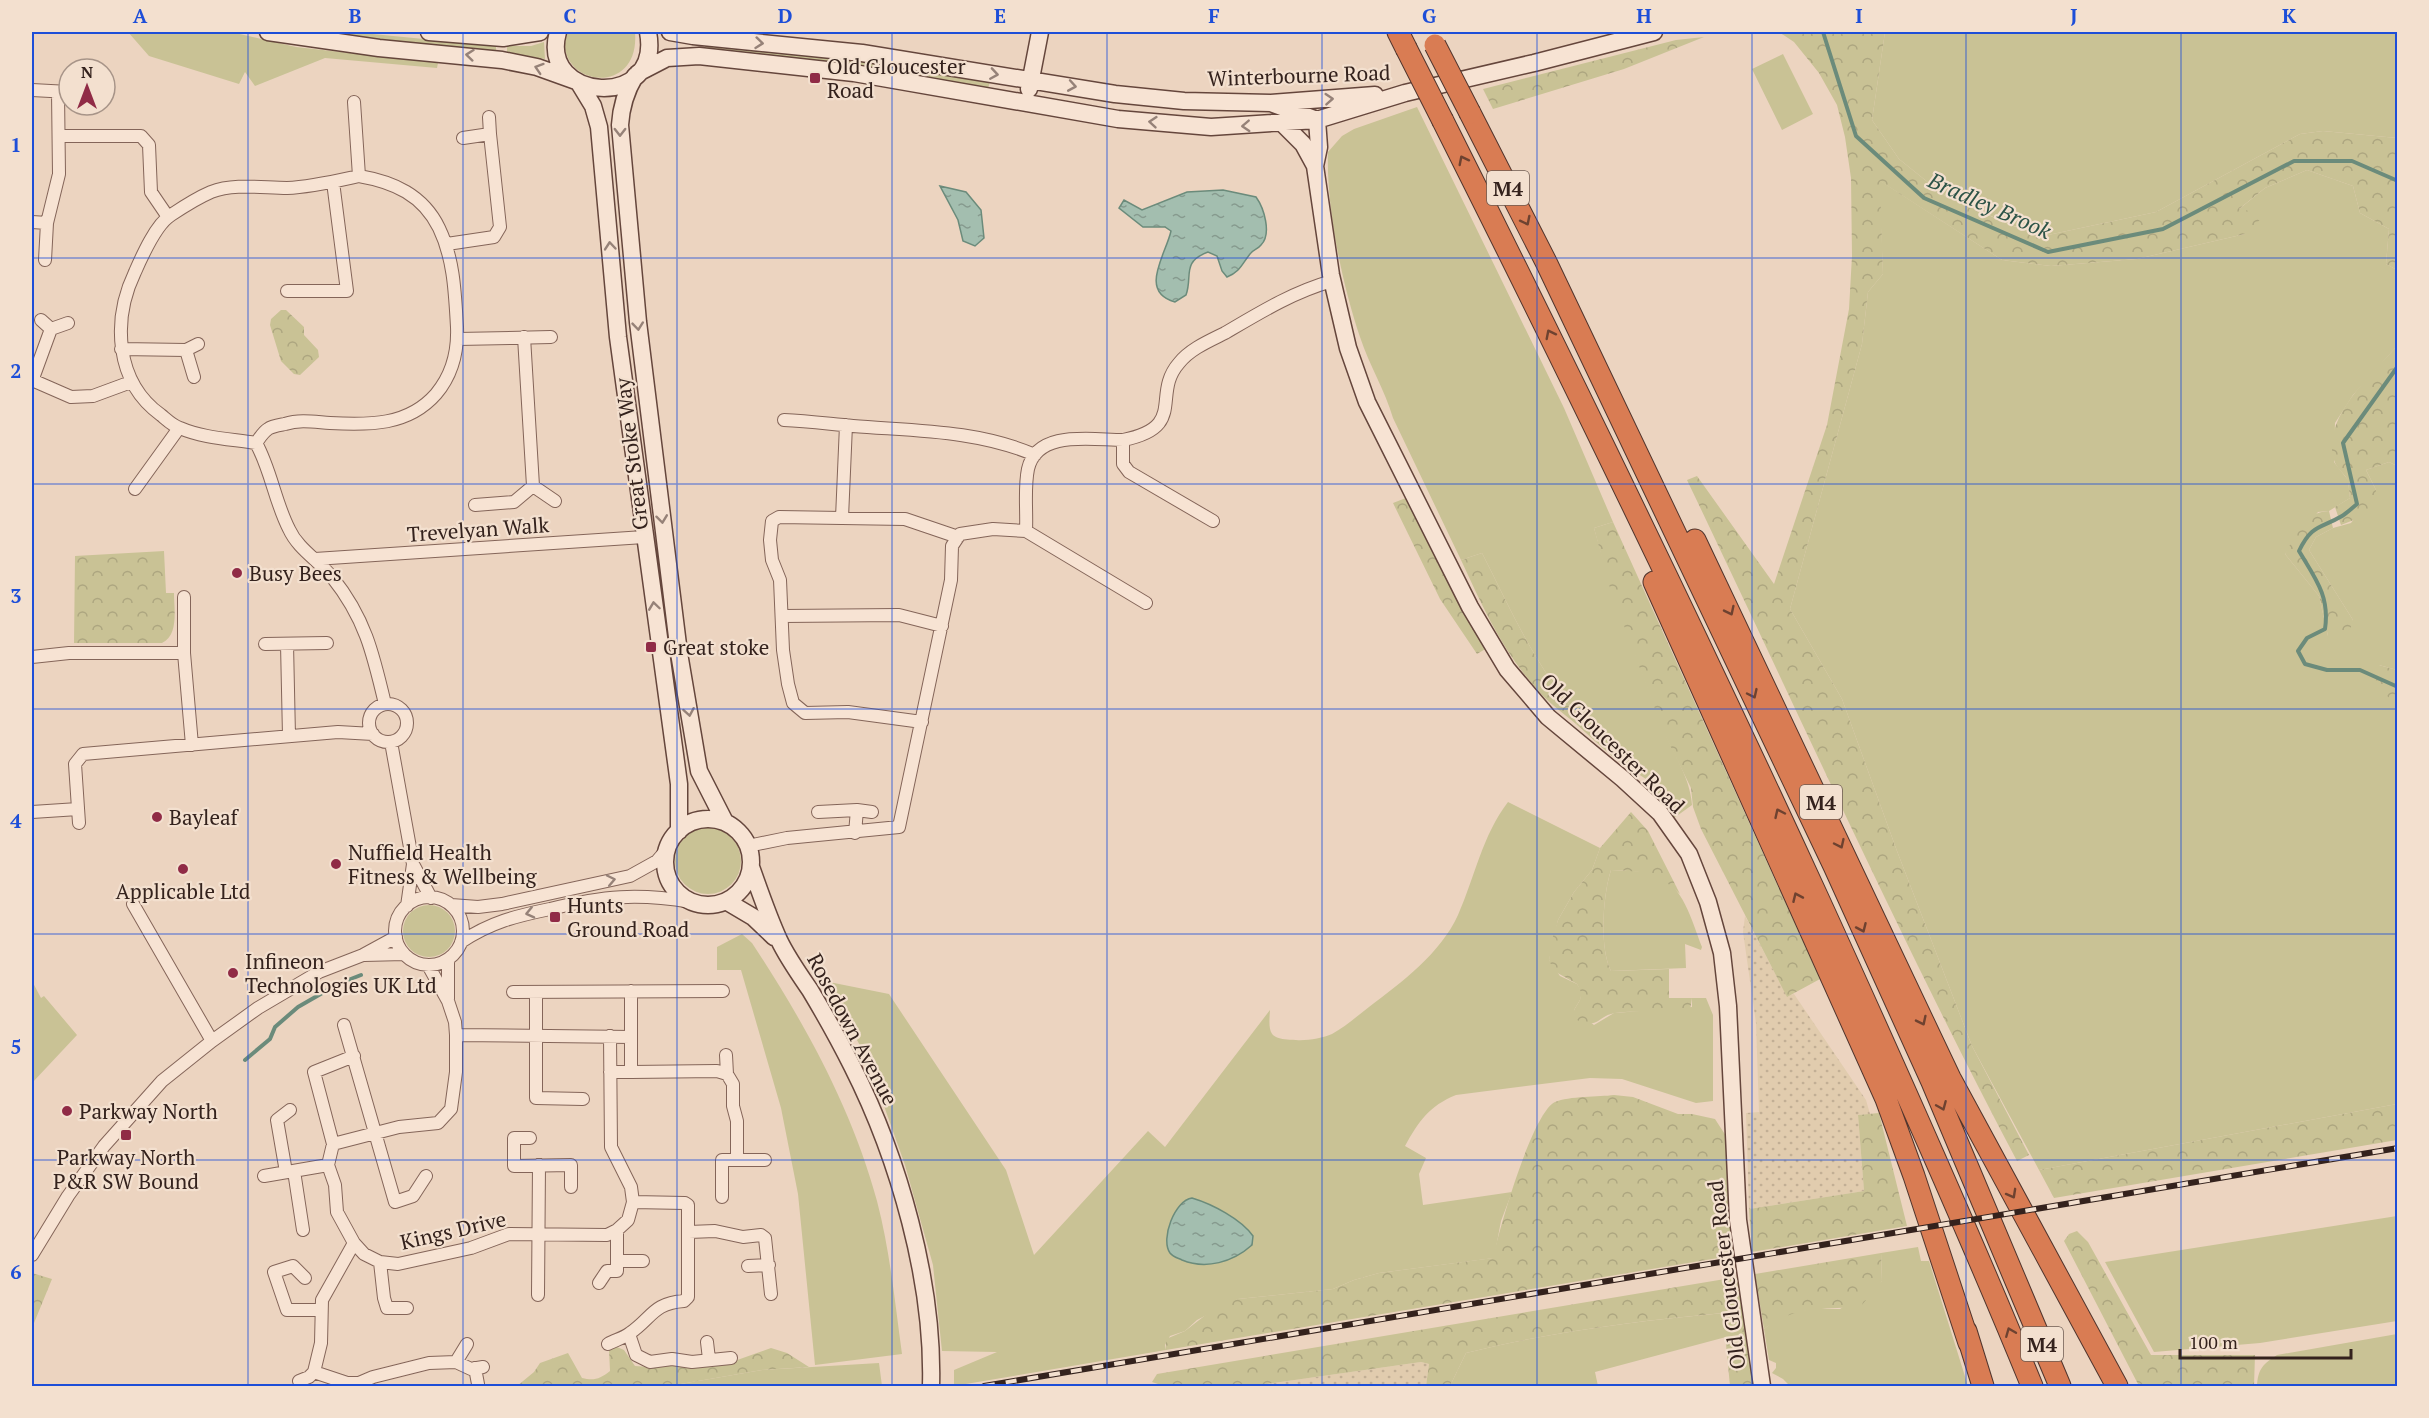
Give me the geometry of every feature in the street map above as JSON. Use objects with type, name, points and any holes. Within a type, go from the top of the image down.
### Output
[{"type":"highway","name":"M4","points":[[1432,38],[1546,262],[1834,866],[1932,1082],[2060,1386]]},
{"type":"highway","name":"M4","points":[[1402,40],[1569,372],[1735,718],[1930,1145],[2032,1386]]},
{"type":"highway","name":"M4","points":[[1546,262],[1593,333],[1731,611],[1950,1078],[2117,1386]]},
{"type":"highway","name":"M4","points":[[1569,372],[1595,454],[1886,1099],[1970,1343]]},
{"type":"highway","name":"M4","points":[[1830,924],[1858,1014],[1920,1174],[1983,1386]]},
{"type":"main road","points":[[268,32],[379,48],[502,60],[537,67],[593,88],[609,89],[623,85],[637,75],[646,61],[649,48],[648,32]]},
{"type":"main road","points":[[429,32],[503,38],[540,32]]},
{"type":"main road","points":[[558,32],[557,49],[560,62],[578,82]]},
{"type":"main road","name":"Winterbourne Road","points":[[670,32],[862,53],[1115,94],[1184,101],[1271,103],[1405,93]]},
{"type":"main road","points":[[1027,102],[1040,32]]},
{"type":"main road","points":[[1405,93],[1654,32]]},
{"type":"main road","name":"Winterbourne Road","points":[[637,75],[667,58],[699,56],[854,73],[1118,119],[1200,126],[1317,120],[1405,93]]},
{"type":"main road","name":"Great Stoke Way","points":[[637,75],[629,86],[620,125],[638,322],[679,652],[699,771],[725,822]]},
{"type":"main road","name":"Great Stoke Way","points":[[578,82],[593,106],[599,127],[618,337],[679,784],[679,831]]},
{"type":"main road","points":[[1271,103],[1317,120]]},
{"type":"main road","name":"Old Gloucester Road","points":[[1317,120],[1316,166],[1332,281],[1348,348],[1367,402],[1488,640],[1507,669],[1548,717],[1623,778],[1660,813],[1689,854],[1708,902],[1722,953],[1728,1006],[1738,1220],[1762,1386]]},
{"type":"main road","name":"Old Gloucester Road","points":[[1282,123],[1303,144],[1316,166]]},
{"type":"main road","points":[[710,819],[725,822],[739,831],[748,846],[751,867],[744,887],[726,901],[704,905],[691,902],[675,889],[667,873],[665,859],[668,848],[679,831],[700,820],[710,819]]},
{"type":"main road","name":"Rosedown Avenue","points":[[751,867],[779,941],[843,1048],[872,1108],[889,1151],[916,1248],[928,1331],[931,1382]]},
{"type":"main road","name":"Rosedown Avenue","points":[[726,901],[753,917],[779,941]]},
{"type":"street","points":[[32,90],[57,92]]},
{"type":"street","points":[[354,102],[359,176]]},
{"type":"street","points":[[45,260],[46,223],[59,174],[62,117]]},
{"type":"street","points":[[447,244],[494,237],[500,226],[489,117]]},
{"type":"street","points":[[463,138],[490,134]]},
{"type":"street","points":[[60,136],[141,136],[148,144],[151,192],[168,217]]},
{"type":"street","points":[[359,176],[382,180],[411,193],[434,216],[447,244],[455,291],[458,339],[453,365],[441,388],[427,404],[402,419],[374,425],[296,420],[268,428],[256,443],[179,428],[152,408],[131,382],[122,349],[121,315],[129,283],[147,246],[168,217],[211,192],[227,188],[289,188],[359,176]]},
{"type":"street","points":[[287,291],[347,291],[333,182]]},
{"type":"street","points":[[32,222],[46,223]]},
{"type":"street","points":[[1026,531],[1028,469],[1035,455],[1044,446],[1055,440],[1123,440],[1143,436],[1162,419],[1167,403],[1170,377],[1178,363],[1194,350],[1270,306],[1332,281]]},
{"type":"street","points":[[68,323],[46,325],[32,381],[71,397],[93,396],[131,382]]},
{"type":"street","points":[[458,339],[551,336]]},
{"type":"street","points":[[524,337],[533,486]]},
{"type":"street","points":[[122,349],[186,350],[198,344]]},
{"type":"street","points":[[186,350],[194,377]]},
{"type":"street","points":[[784,420],[971,435],[1016,447],[1035,455]]},
{"type":"street","points":[[842,518],[846,425]]},
{"type":"street","points":[[135,489],[179,428]]},
{"type":"street","points":[[1123,440],[1123,464],[1129,472],[1213,520]]},
{"type":"street","points":[[256,443],[263,456],[288,528],[298,544],[315,559],[351,601],[371,645],[384,704]]},
{"type":"street","points":[[533,486],[555,501]]},
{"type":"street","points":[[475,505],[514,502],[533,486]]},
{"type":"street","points":[[922,722],[848,712],[805,712],[794,703],[788,684],[783,650],[780,580],[772,560],[770,540],[772,521],[779,518],[905,519],[958,537]]},
{"type":"street","points":[[748,846],[787,838],[899,827],[951,579],[952,546],[960,534],[993,529],[1026,531],[1146,603]]},
{"type":"street","name":"Trevelyan Walk","points":[[315,559],[644,537]]},
{"type":"street","points":[[184,597],[184,653],[192,745]]},
{"type":"street","points":[[783,616],[899,615],[942,626]]},
{"type":"street","points":[[265,644],[327,644]]},
{"type":"street","points":[[287,644],[289,736]]},
{"type":"street","points":[[32,657],[69,653],[184,653]]},
{"type":"street","points":[[338,732],[369,718],[375,709],[384,704],[401,708],[407,718],[405,733],[391,742],[381,741],[369,727],[369,718]]},
{"type":"street","points":[[79,823],[75,764],[83,754],[338,732],[373,734]]},
{"type":"street","points":[[391,742],[413,864],[431,898]]},
{"type":"street","points":[[32,812],[78,809]]},
{"type":"street","points":[[855,833],[856,810]]},
{"type":"street","points":[[818,812],[856,810],[872,812]]},
{"type":"street","points":[[451,905],[462,922],[461,942],[456,952],[439,964],[428,965],[419,964],[404,954],[396,937],[396,926],[407,906],[418,899],[431,898],[451,905],[478,907],[502,904],[630,876],[657,861],[668,848]]},
{"type":"street","points":[[407,906],[413,864]]},
{"type":"street","points":[[461,942],[483,928],[506,919],[594,898],[624,895],[655,896],[691,902]]},
{"type":"street","points":[[133,904],[212,1041]]},
{"type":"street","points":[[32,1255],[68,1196],[104,1146],[162,1081],[258,1008],[319,972],[363,955],[396,937]]},
{"type":"street","points":[[363,955],[404,954]]},
{"type":"street","points":[[448,959],[448,1001]]},
{"type":"street","points":[[354,1056],[314,1072],[333,1144],[399,1127],[438,1123],[451,1109],[456,1072],[455,1022],[448,1001],[428,965]]},
{"type":"street","points":[[631,991],[631,1072]]},
{"type":"street","points":[[513,992],[723,991]]},
{"type":"street","points":[[536,992],[536,1098],[583,1099]]},
{"type":"street","points":[[344,1025],[376,1133]]},
{"type":"street","points":[[456,1035],[631,1036]]},
{"type":"street","points":[[599,1283],[607,1271],[617,1271],[617,1230],[628,1220],[633,1202],[631,1187],[611,1147],[610,1036]]},
{"type":"street","points":[[722,1072],[726,1055]]},
{"type":"street","points":[[610,1072],[722,1072],[733,1084],[733,1106],[737,1121],[737,1160]]},
{"type":"street","points":[[290,1110],[277,1120],[303,1230]]},
{"type":"street","name":"Kings Drive","points":[[376,1133],[395,1202],[413,1196],[426,1176]]},
{"type":"street","points":[[530,1138],[514,1138],[514,1166],[571,1165],[571,1187]]},
{"type":"street","name":"Kings Drive","points":[[333,1144],[328,1165],[336,1185],[337,1212],[354,1243],[364,1254],[380,1262],[398,1264],[440,1255],[471,1248],[509,1234],[607,1235],[617,1230]]},
{"type":"street","points":[[722,1197],[722,1160],[765,1160]]},
{"type":"street","points":[[264,1176],[328,1165]]},
{"type":"street","points":[[538,1295],[539,1165]]},
{"type":"street","points":[[608,1344],[629,1334],[659,1307],[669,1302],[687,1299],[689,1288],[689,1209],[685,1203],[633,1202]]},
{"type":"street","points":[[689,1232],[715,1231],[742,1237],[761,1235],[767,1243],[771,1294]]},
{"type":"street","points":[[299,1381],[314,1372],[321,1343],[322,1299],[354,1243]]},
{"type":"street","points":[[617,1261],[643,1261]]},
{"type":"street","name":"Kings Drive","points":[[380,1262],[387,1308],[407,1308]]},
{"type":"street","points":[[748,1266],[769,1265]]},
{"type":"street","points":[[305,1278],[293,1266],[274,1272],[287,1310],[321,1310]]},
{"type":"street","points":[[629,1334],[636,1355],[650,1362],[672,1359],[692,1362],[731,1358]]},
{"type":"street","points":[[707,1342],[709,1359]]},
{"type":"street","points":[[456,1362],[467,1344]]},
{"type":"street","points":[[314,1372],[347,1383],[359,1383],[373,1377],[429,1364],[456,1362],[471,1369],[479,1368],[478,1384]]},
{"type":"shaded area","points":[[1745,916],[1787,996],[1794,994],[1866,1100],[1870,1114],[1858,1115],[1864,1191],[1749,1209],[1746,1113],[1759,1112],[1756,1023],[1743,932]]},
{"type":"shaded area","points":[[1421,1362],[1429,1364],[1426,1386],[1253,1386]]},
{"type":"green space","points":[[128,32],[231,32],[296,47],[438,63],[437,68],[325,58],[255,86],[245,72],[239,84],[149,56]]},
{"type":"green space","points":[[301,32],[352,32],[496,46],[496,52],[381,42]]},
{"type":"green space","points":[[567,32],[635,32],[634,52],[627,66],[616,74],[603,78],[590,76],[578,70],[569,60],[565,46]]},
{"type":"green space","points":[[1779,32],[1885,32],[1872,120],[1899,159],[1945,196],[2013,226],[2048,235],[2156,212],[2300,134],[2323,131],[2397,138],[2397,270],[2386,264],[2389,229],[2360,213],[2353,186],[2307,170],[2265,188],[2239,209],[2266,214],[2245,234],[2137,259],[2051,266],[2002,260],[1880,181],[1883,274],[1868,292],[1862,344],[1790,609],[1842,699],[1897,851],[1972,1046],[2029,1155],[2017,1161],[1889,907],[1687,480],[1697,476],[1774,584],[1827,425],[1849,309],[1852,256],[1851,178],[1845,137],[1837,105],[1819,73],[1794,42]]},
{"type":"green space","points":[[1885,32],[2397,32],[2397,138],[2323,131],[2300,134],[2156,212],[2048,235],[2014,226],[1945,196],[1899,159],[1872,120]]},
{"type":"green space","points":[[1704,37],[1624,69],[1493,109],[1483,89],[1676,40]]},
{"type":"green space","points":[[544,42],[545,59],[507,53],[507,46],[531,46]]},
{"type":"green space","points":[[705,46],[834,58],[990,81],[987,93],[705,51]]},
{"type":"green space","points":[[1783,54],[1813,114],[1782,130],[1752,69]]},
{"type":"green space","points":[[1417,107],[1564,408],[1613,522],[1594,528],[1635,653],[1691,795],[1692,805],[1674,818],[1656,796],[1649,781],[1614,758],[1576,724],[1581,718],[1565,700],[1538,660],[1482,553],[1461,560],[1393,418],[1364,347],[1353,316],[1336,245],[1332,221],[1328,152],[1342,136],[1354,129]]},
{"type":"green space","points":[[2307,170],[2353,186],[2360,213],[2389,229],[2386,264],[2397,270],[2397,346],[2353,395],[2335,423],[2334,462],[2348,480],[2350,498],[2329,511],[2318,512],[2285,554],[2319,596],[2328,636],[2353,620],[2309,550],[2316,537],[2333,528],[2351,523],[2376,490],[2366,470],[2389,462],[2397,466],[2397,670],[2379,665],[2397,705],[2397,1104],[2039,1170],[1972,1046],[1897,851],[1842,699],[1790,609],[1862,344],[1868,292],[1883,274],[1879,180],[2002,260],[2051,266],[2137,259],[2245,234],[2238,210],[2265,188]]},
{"type":"green space","points":[[281,310],[286,310],[304,327],[304,335],[318,350],[319,357],[300,375],[294,374],[281,361],[270,325],[271,319]]},
{"type":"green space","points":[[2397,346],[2397,466],[2389,462],[2366,470],[2376,490],[2374,512],[2341,525],[2335,507],[2350,498],[2347,479],[2334,460],[2332,444],[2335,428],[2351,398]]},
{"type":"green space","points":[[1411,496],[1487,648],[1477,654],[1440,599],[1393,503]]},
{"type":"green space","points":[[2329,511],[2333,528],[2316,537],[2309,550],[2353,620],[2348,636],[2328,636],[2319,596],[2285,554],[2297,532],[2307,520],[2320,512]]},
{"type":"green space","points":[[1613,522],[1820,979],[1787,997],[1701,829],[1693,807],[1691,788],[1664,733],[1610,588],[1594,528]]},
{"type":"green space","points":[[164,551],[166,593],[174,593],[173,628],[167,639],[162,643],[74,643],[75,556]]},
{"type":"green space","points":[[1482,553],[1538,660],[1565,700],[1581,718],[1576,724],[1535,687],[1512,657],[1493,626],[1461,560]]},
{"type":"green space","points":[[2379,665],[2397,670],[2397,705],[2375,685]]},
{"type":"green space","points":[[1508,802],[1600,848],[1592,870],[1574,892],[1558,920],[1549,960],[1560,976],[1577,984],[1582,992],[1574,1010],[1594,1025],[1614,1013],[1692,1007],[1692,998],[1706,998],[1713,1015],[1713,1101],[1696,1103],[1622,1079],[1590,1078],[1456,1095],[1439,1104],[1426,1115],[1405,1146],[1426,1158],[1419,1174],[1423,1205],[1512,1192],[1501,1221],[1494,1258],[1379,1273],[1333,1289],[1238,1299],[1197,1320],[1185,1331],[1170,1336],[1165,1345],[1166,1350],[954,1386],[954,1370],[997,1352],[942,1351],[933,1265],[905,1165],[867,1058],[824,981],[889,994],[1006,1170],[1034,1255],[1148,1131],[1165,1147],[1270,1010],[1270,1031],[1276,1037],[1309,1040],[1324,1037],[1346,1025],[1394,988],[1431,955],[1458,915],[1485,843]]},
{"type":"green space","points":[[1631,812],[1648,831],[1680,894],[1656,876],[1611,870],[1606,893],[1604,921],[1607,961],[1611,971],[1669,969],[1669,998],[1692,998],[1690,1010],[1681,1013],[1622,1012],[1609,1015],[1594,1023],[1584,1023],[1577,1020],[1574,1010],[1580,1000],[1581,992],[1577,984],[1554,971],[1549,960],[1551,943],[1558,920],[1574,892],[1592,870],[1600,848]]},
{"type":"green space","points":[[702,828],[714,828],[726,833],[736,843],[741,861],[739,874],[726,889],[714,894],[702,894],[690,889],[680,879],[675,867],[675,855],[680,843],[690,833]]},
{"type":"green space","points":[[1611,870],[1654,874],[1664,879],[1679,894],[1702,947],[1701,950],[1685,944],[1686,968],[1611,971],[1605,949],[1604,921],[1606,893]]},
{"type":"green space","points":[[429,905],[439,907],[447,913],[453,921],[455,931],[453,941],[447,949],[439,955],[429,957],[419,955],[411,949],[405,941],[403,931],[405,921],[411,913],[419,907]]},
{"type":"green space","points":[[742,934],[752,943],[808,1035],[840,1099],[867,1166],[882,1220],[902,1354],[815,1365],[798,1194],[781,1108],[741,970],[717,970],[717,947]]},
{"type":"green space","points":[[32,981],[41,998],[44,996],[77,1035],[32,1083]]},
{"type":"green space","points":[[1614,1095],[1633,1097],[1678,1114],[1692,1114],[1715,1119],[1726,1136],[1736,1255],[1166,1350],[1166,1339],[1185,1331],[1221,1303],[1238,1299],[1333,1289],[1379,1273],[1493,1258],[1502,1223],[1527,1149],[1546,1111],[1555,1102],[1561,1100]]},
{"type":"green space","points":[[2397,1104],[2397,1140],[2054,1198],[2039,1170]]},
{"type":"green space","points":[[1879,1113],[1907,1226],[1752,1252],[1749,1209],[1864,1191],[1858,1115]]},
{"type":"green space","points":[[2397,1216],[2397,1321],[2260,1343],[2154,1352],[2105,1262]]},
{"type":"green space","points":[[2077,1231],[2088,1242],[2151,1355],[2255,1355],[2254,1386],[2139,1386],[2064,1241],[2069,1234]]},
{"type":"green space","points":[[1918,1247],[1921,1261],[1929,1261],[1968,1386],[1790,1386],[1772,1373],[1776,1368],[1776,1363],[1769,1360],[1764,1329],[1779,1317],[1795,1312],[1811,1309],[1840,1309],[1882,1281],[1881,1253]]},
{"type":"green space","points":[[1881,1253],[1882,1281],[1861,1306],[1799,1312],[1776,1321],[1764,1329],[1755,1274]]},
{"type":"green space","points":[[32,1273],[52,1279],[32,1328]]},
{"type":"green space","points":[[1737,1277],[1748,1335],[1753,1386],[1730,1386],[1723,1313],[1594,1328],[1466,1353],[1450,1386],[1426,1386],[1429,1364],[1421,1362],[1253,1386],[1164,1386],[1152,1382],[1157,1374]]},
{"type":"green space","points":[[1724,1313],[1726,1337],[1595,1372],[1598,1386],[1450,1386],[1466,1353],[1594,1328]]},
{"type":"green space","points":[[2397,1334],[2397,1386],[2257,1386],[2262,1368],[2277,1355]]},
{"type":"green space","points":[[617,1347],[624,1350],[635,1366],[650,1367],[674,1363],[681,1366],[712,1366],[726,1364],[771,1348],[787,1353],[809,1367],[762,1370],[669,1386],[517,1386],[534,1372],[540,1363],[568,1353],[582,1378],[600,1378],[610,1371],[609,1350]]},
{"type":"green space","points":[[879,1363],[882,1386],[669,1386],[762,1370]]},
{"type":"water","points":[[940,186],[966,192],[981,210],[984,238],[975,246],[963,241],[958,220]]},
{"type":"water","points":[[1223,190],[1256,197],[1266,221],[1264,240],[1238,270],[1227,277],[1222,271],[1217,256],[1208,252],[1200,256],[1191,265],[1186,295],[1175,302],[1164,297],[1158,290],[1157,271],[1171,231],[1165,227],[1143,227],[1119,208],[1124,200],[1142,210],[1187,192]]},
{"type":"water","points":[[1192,1198],[1234,1218],[1253,1236],[1252,1245],[1236,1256],[1219,1263],[1191,1263],[1173,1256],[1167,1247],[1168,1230],[1180,1205]]},
{"type":"waterway","name":"Bradley Brook","points":[[1823,32],[1856,136],[1924,198],[2048,252],[2163,229],[2294,161],[2352,161],[2398,181]]},
{"type":"waterway","name":"Bradley Brook","points":[[2398,366],[2343,443],[2357,504],[2342,516],[2313,531],[2299,551],[2320,588],[2326,617],[2325,629],[2307,638],[2298,651],[2305,664],[2327,670],[2360,670],[2398,687]]},
{"type":"waterway","points":[[245,1060],[270,1039],[275,1027],[298,1007],[338,984],[361,975]]},
{"type":"railway","points":[[984,1386],[2398,1148]]},
{"type":"place","name":"Old Gloucester Road","points":[[815,78]]},
{"type":"place","name":"Busy Bees","points":[[237,573]]},
{"type":"place","name":"Great stoke","points":[[651,647]]},
{"type":"place","name":"Bayleaf","points":[[157,817]]},
{"type":"place","name":"Nuffield Health Fitness & Wellbeing","points":[[336,864]]},
{"type":"place","name":"Applicable Ltd","points":[[183,869]]},
{"type":"place","name":"Hunts Ground Road","points":[[555,917]]},
{"type":"place","name":"Infineon Technologies UK Ltd","points":[[233,973]]},
{"type":"place","name":"Parkway North","points":[[67,1111]]},
{"type":"place","name":"Parkway North P&R SW Bound","points":[[126,1135]]}]
